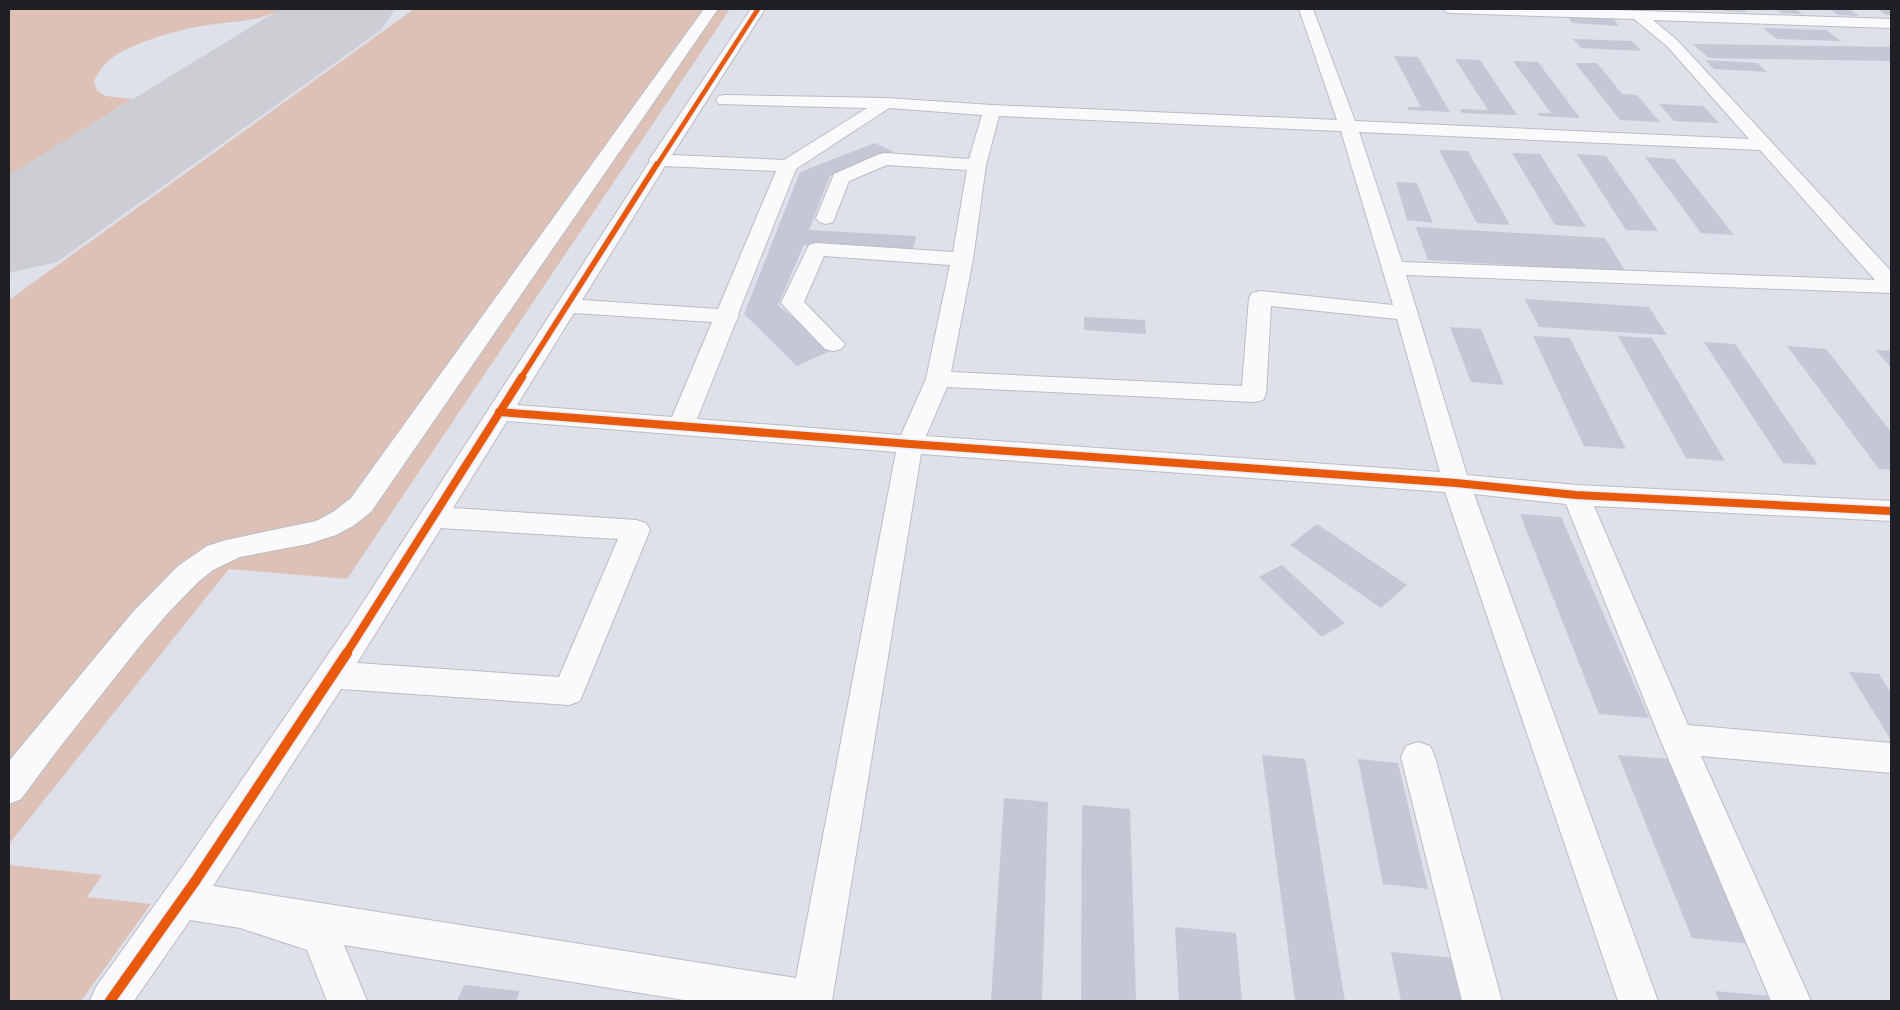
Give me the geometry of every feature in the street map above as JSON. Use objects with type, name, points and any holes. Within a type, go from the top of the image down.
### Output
[{"type":"street","points":[[9,788],[35,752],[131,636],[178,585],[198,567],[215,555],[233,548],[316,532],[348,517],[361,505],[711,9]]},
{"type":"street","points":[[110,1001],[183,900],[332,675],[568,306],[658,160],[758,9]]},
{"type":"street","points":[[1306,9],[1348,126],[1407,313],[1456,483],[1638,1001]]},
{"type":"street","points":[[1451,9],[1891,23]]},
{"type":"street","points":[[1639,16],[1672,43],[1889,288]]},
{"type":"street","points":[[725,100],[886,104],[1764,145]]},
{"type":"street","points":[[658,160],[788,166],[886,104]]},
{"type":"street","points":[[183,900],[812,1001],[910,444],[938,379],[962,259],[977,165],[992,110]]},
{"type":"street","points":[[826,218],[840,178],[884,159],[977,165]]},
{"type":"street","points":[[681,426],[728,316],[788,166]]},
{"type":"street","points":[[833,344],[792,303],[816,249],[962,259]]},
{"type":"street","points":[[1392,268],[1889,288]]},
{"type":"street","points":[[938,379],[1254,394],[1260,298],[1407,313]]},
{"type":"street","points":[[568,306],[728,316]]},
{"type":"street","points":[[499,412],[910,444],[1456,483],[1576,495],[1891,511]]},
{"type":"street","points":[[1576,495],[1677,739],[1791,1001]]},
{"type":"street","points":[[332,675],[569,691],[636,530],[433,517]]},
{"type":"street","points":[[1677,739],[1891,758]]},
{"type":"street","points":[[1418,758],[1482,1001]]},
{"type":"street","points":[[240,909],[321,935],[347,1001]]},
{"type":"shaded area","points":[[9,9],[282,9],[255,19],[183,30],[140,43],[115,55],[96,76],[94,81],[97,91],[106,96],[132,99],[9,176]]},
{"type":"shaded area","points":[[414,9],[706,9],[371,483],[324,523],[238,539],[25,752],[9,773],[9,300]]},
{"type":"shaded area","points":[[714,9],[730,9],[347,579],[229,569],[9,844],[9,805],[27,774],[170,603],[222,560],[323,537],[603,166]]},
{"type":"shaded area","points":[[9,865],[102,875],[87,897],[151,904],[81,1001],[9,1001]]},
{"type":"building","points":[[1722,9],[1743,9],[1747,12],[1725,11]]},
{"type":"building","points":[[1776,9],[1796,9],[1802,14],[1781,13]]},
{"type":"building","points":[[1829,9],[1849,9],[1859,16],[1838,15]]},
{"type":"building","points":[[1878,9],[1891,9],[1891,15],[1886,15]]},
{"type":"building","points":[[1568,16],[1613,18],[1619,26],[1572,23]]},
{"type":"building","points":[[1763,28],[1826,30],[1841,41],[1777,39]]},
{"type":"building","points":[[1573,39],[1632,41],[1641,51],[1581,48]]},
{"type":"building","points":[[1693,44],[1891,47],[1891,61],[1709,58]]},
{"type":"building","points":[[1394,56],[1418,57],[1450,112],[1409,110],[1407,107],[1421,107]]},
{"type":"building","points":[[1455,59],[1480,60],[1517,115],[1462,113],[1460,109],[1488,110]]},
{"type":"building","points":[[1705,60],[1757,63],[1767,72],[1714,69]]},
{"type":"building","points":[[1513,61],[1538,62],[1580,118],[1539,116],[1537,113],[1551,113]]},
{"type":"building","points":[[1575,63],[1597,63],[1622,94],[1637,95],[1660,122],[1620,120]]},
{"type":"building","points":[[1659,104],[1703,106],[1719,123],[1674,121]]},
{"type":"building","points":[[875,143],[894,152],[830,176],[809,230],[916,236],[913,251],[804,245],[778,305],[832,350],[797,366],[744,314],[800,172]]},
{"type":"building","points":[[1439,150],[1468,151],[1510,225],[1477,223]]},
{"type":"building","points":[[1512,153],[1540,154],[1586,227],[1555,225]]},
{"type":"building","points":[[1577,154],[1606,156],[1658,231],[1626,230]]},
{"type":"building","points":[[1645,157],[1674,159],[1734,235],[1701,233]]},
{"type":"building","points":[[1396,182],[1417,183],[1433,223],[1407,220]]},
{"type":"building","points":[[1416,227],[1605,238],[1626,272],[1428,260]]},
{"type":"building","points":[[1525,299],[1649,307],[1667,335],[1539,327]]},
{"type":"building","points":[[1084,317],[1145,320],[1146,334],[1084,330]]},
{"type":"building","points":[[1450,327],[1481,329],[1504,385],[1471,382]]},
{"type":"building","points":[[1533,336],[1570,338],[1626,449],[1584,446]]},
{"type":"building","points":[[1618,336],[1652,338],[1725,461],[1686,458]]},
{"type":"building","points":[[1704,342],[1735,344],[1818,465],[1783,463]]},
{"type":"building","points":[[1787,346],[1826,349],[1891,432],[1891,470],[1879,469]]},
{"type":"building","points":[[1876,350],[1891,351],[1891,368]]},
{"type":"building","points":[[1520,514],[1561,517],[1649,718],[1599,714]]},
{"type":"building","points":[[1317,524],[1407,585],[1381,608],[1290,545]]},
{"type":"building","points":[[1282,565],[1345,623],[1322,637],[1259,577]]},
{"type":"building","points":[[1849,672],[1879,674],[1891,693],[1891,740]]},
{"type":"building","points":[[1262,755],[1305,759],[1345,1001],[1295,1001]]},
{"type":"building","points":[[1618,755],[1670,759],[1751,944],[1692,938]]},
{"type":"building","points":[[1358,759],[1398,763],[1428,889],[1383,884]]},
{"type":"building","points":[[1004,798],[1048,802],[1042,1001],[991,1001]]},
{"type":"building","points":[[1082,805],[1130,809],[1136,1001],[1081,1001]]},
{"type":"building","points":[[1175,927],[1236,933],[1242,1001],[1179,1001]]},
{"type":"building","points":[[1391,952],[1456,958],[1467,1001],[1401,1001]]},
{"type":"building","points":[[464,985],[520,991],[516,1001],[457,1001]]},
{"type":"building","points":[[1715,991],[1772,996],[1774,1001],[1719,1001]]},
{"type":"runway","points":[[9,233],[347,9]]},
{"type":"cycle path","points":[[110,1001],[196,880],[360,633],[597,258],[758,9]]},
{"type":"cycle path","points":[[499,412],[910,444],[1456,483],[1576,495],[1891,511]]}]
